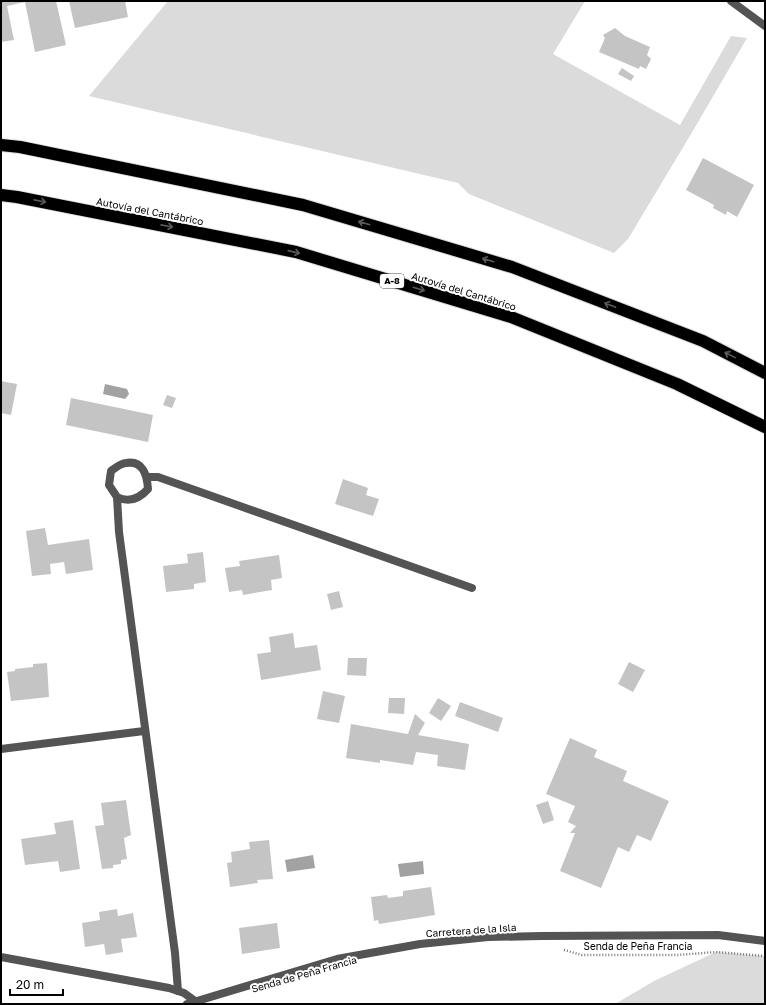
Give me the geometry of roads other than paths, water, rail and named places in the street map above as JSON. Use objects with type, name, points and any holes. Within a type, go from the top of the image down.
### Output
[{"type":"highway","points":[[1,145],[20,147],[303,205],[512,267],[703,342],[765,372]]},
{"type":"highway","name":"Autovía del Cantábrico","points":[[1,195],[25,198],[296,252],[511,317],[677,384],[765,427]]},
{"type":"street","points":[[731,1],[765,26]]},
{"type":"street","points":[[125,463],[134,463],[142,467],[147,477],[148,489],[141,496],[133,500],[123,500],[117,497],[109,485],[111,471],[125,463]]},
{"type":"street","points":[[147,477],[158,477],[472,588]]},
{"type":"street","points":[[117,497],[119,532],[178,991]]},
{"type":"street","points":[[1,749],[144,731]]},
{"type":"street","name":"Carretera de la Isla","points":[[187,1004],[337,959],[420,944],[488,937],[542,936],[718,935],[765,941]]},
{"type":"street","points":[[1,957],[169,988],[184,993],[195,1001]]}]
